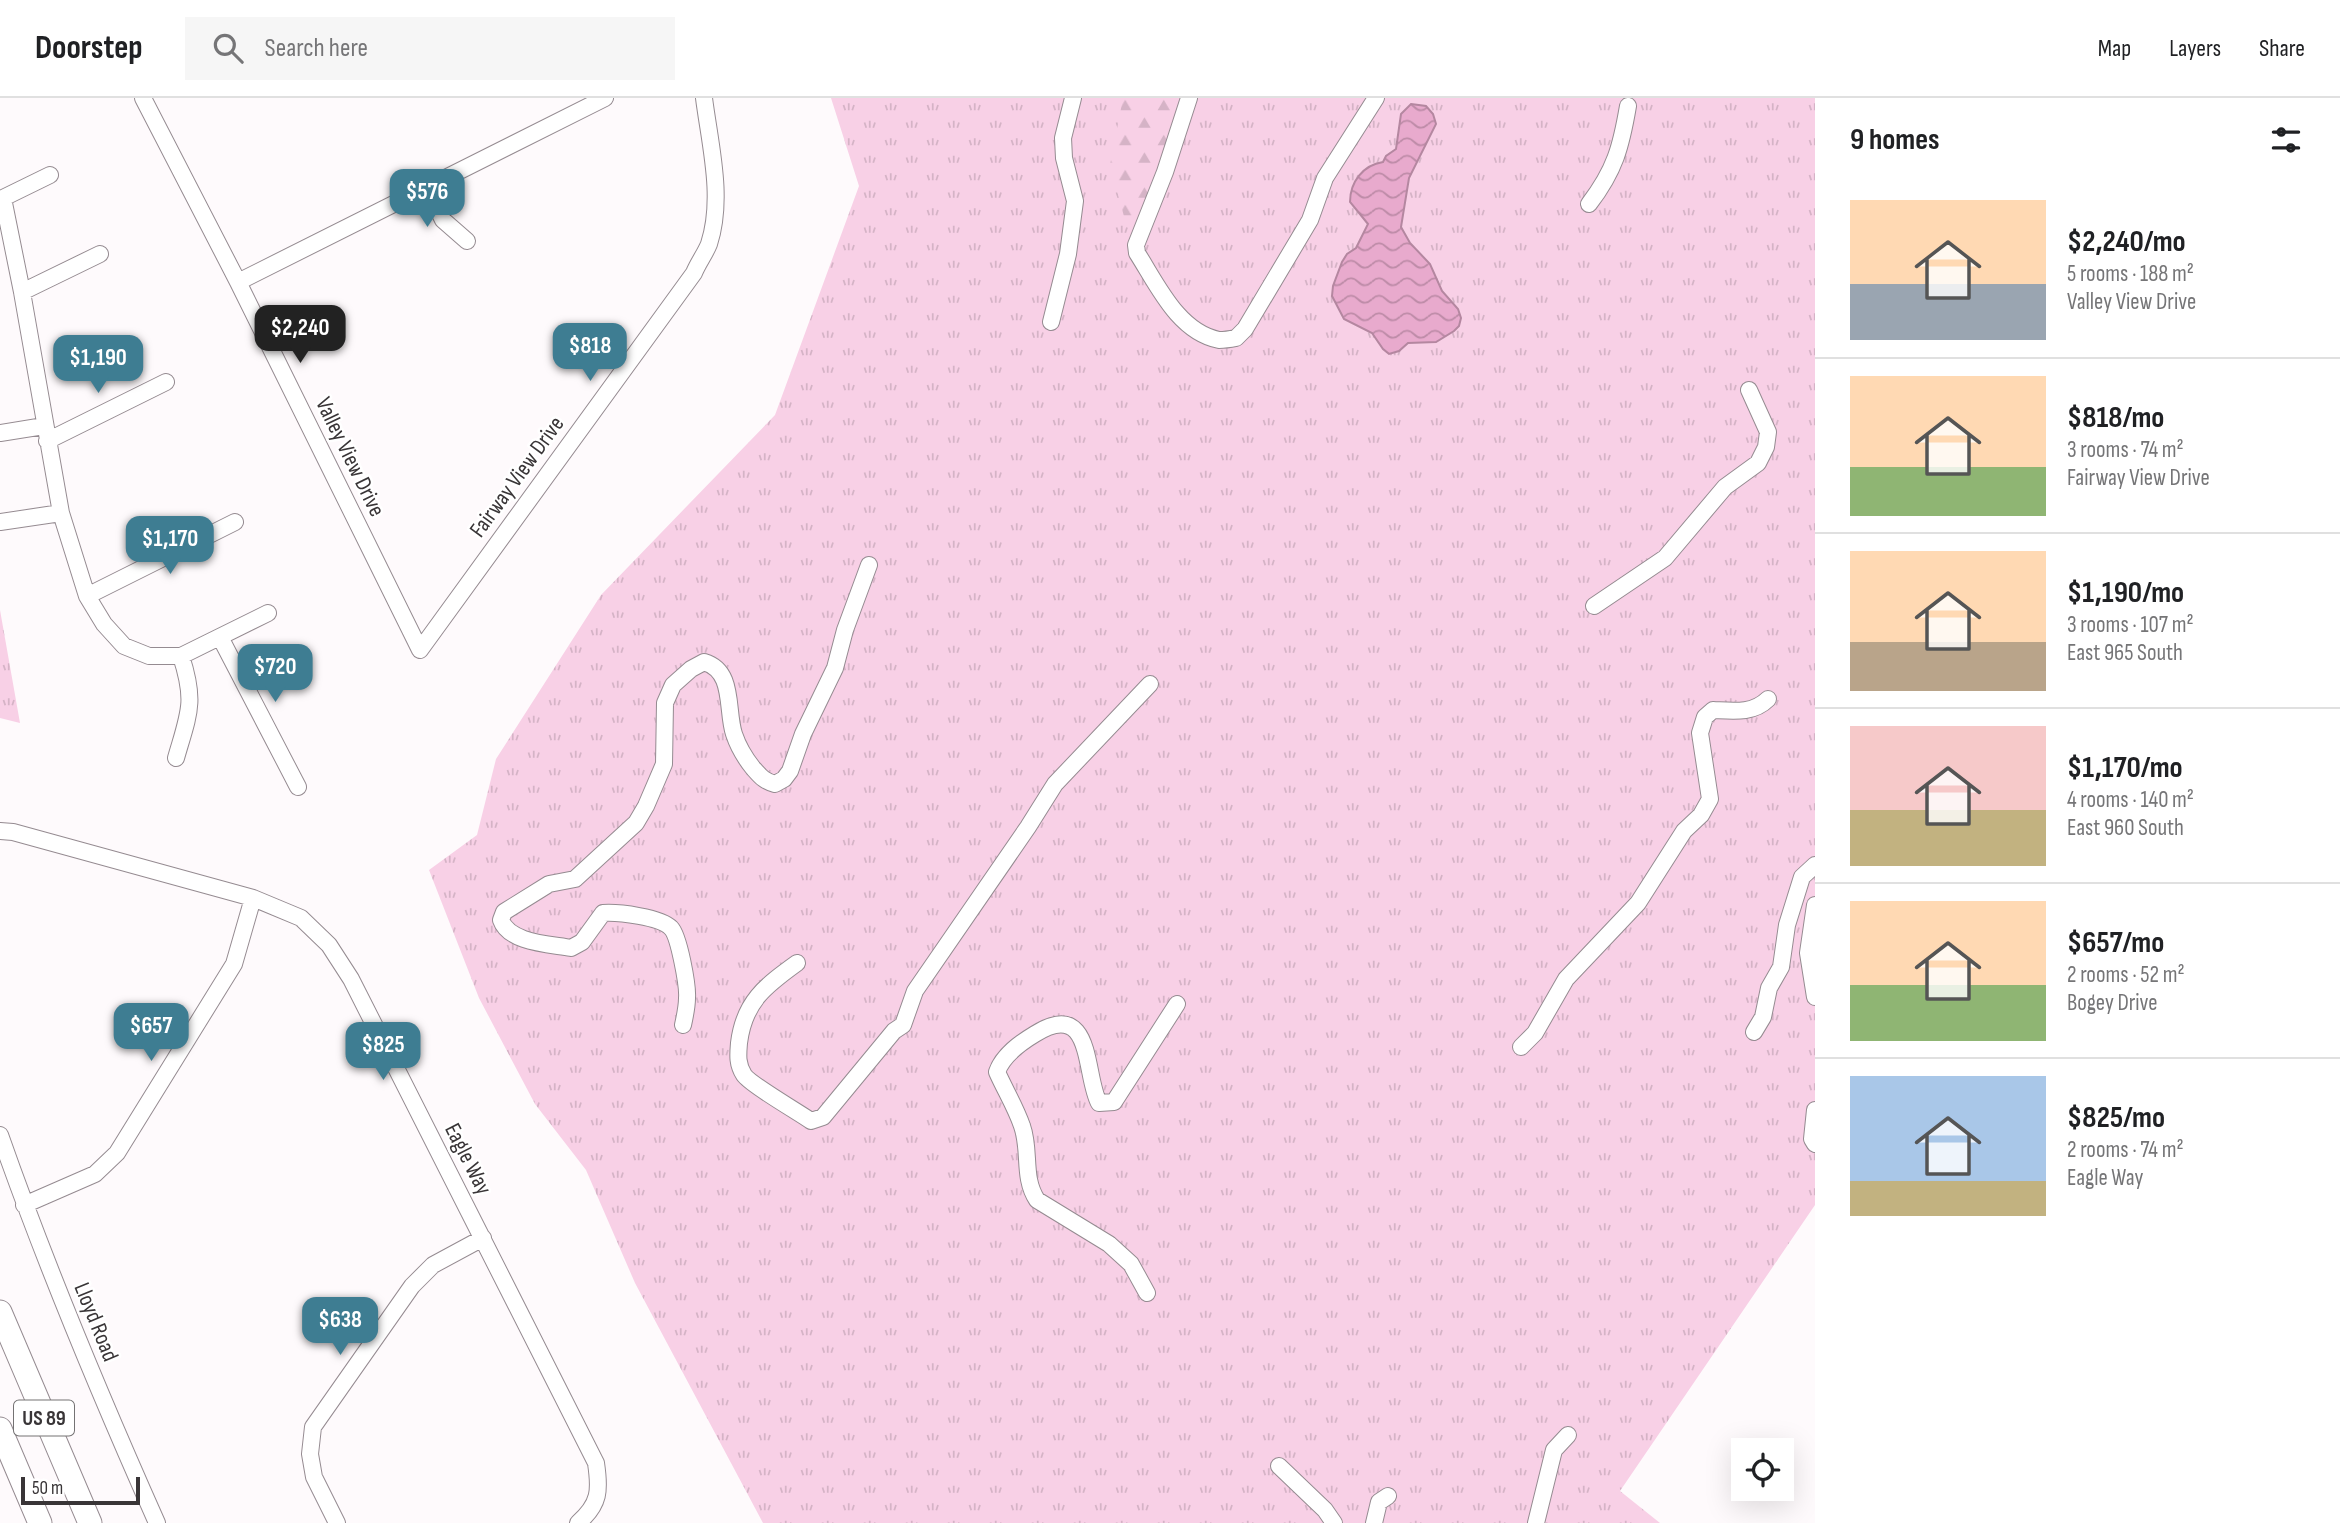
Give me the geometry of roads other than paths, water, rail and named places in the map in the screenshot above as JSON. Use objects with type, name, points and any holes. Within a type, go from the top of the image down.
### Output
[{"type":"highway","name":"US 89","points":[[0,1312],[90,1523]]},
{"type":"highway","name":"US 89","points":[[0,1429],[40,1523]]},
{"type":"street","name":"Valley View Drive","points":[[144,98],[239,282],[420,650]]},
{"type":"street","points":[[239,282],[606,98]]},
{"type":"street","name":"Fairway View Drive","points":[[420,650],[694,273],[708,245],[715,217],[716,190],[704,98]]},
{"type":"street","points":[[1051,322],[1068,254],[1074,201],[1063,138],[1073,98]]},
{"type":"street","points":[[1189,98],[1165,172],[1136,245],[1137,253],[1178,315],[1194,329],[1219,340],[1236,338],[1245,329],[1310,220],[1325,178],[1376,98]]},
{"type":"street","points":[[1589,204],[1607,180],[1617,158],[1628,106]]},
{"type":"street","points":[[50,175],[3,198],[61,513],[87,596],[104,624],[124,646],[149,656],[181,656],[268,613]]},
{"type":"street","points":[[427,187],[443,220],[467,241]]},
{"type":"street","points":[[22,292],[100,254]]},
{"type":"street","points":[[0,433],[46,433],[166,383]]},
{"type":"street","points":[[1594,606],[1665,558],[1726,487],[1758,463],[1766,447],[1768,432],[1749,390]]},
{"type":"street","points":[[0,522],[61,513]]},
{"type":"street","points":[[87,596],[235,522]]},
{"type":"street","points":[[683,1025],[688,996],[679,943],[671,928],[655,919],[614,912],[603,913],[582,942],[571,948],[515,936],[503,928],[501,920],[504,912],[549,884],[575,879],[636,823],[664,764],[665,703],[674,685],[691,669],[704,662],[714,664],[724,676],[733,732],[750,764],[764,781],[775,784],[784,779],[790,771],[803,734],[835,668],[845,630],[869,565]]},
{"type":"street","points":[[220,637],[298,787]]},
{"type":"street","points":[[176,758],[191,709],[190,684],[181,656]]},
{"type":"street","points":[[797,963],[769,984],[750,1005],[740,1034],[737,1059],[745,1077],[811,1121],[822,1117],[894,1031],[903,1025],[915,991],[1055,784],[1150,684]]},
{"type":"street","points":[[1521,1047],[1535,1032],[1566,979],[1638,903],[1684,831],[1701,815],[1710,799],[1700,733],[1705,717],[1713,710],[1748,710],[1760,707],[1768,699]]},
{"type":"street","name":"Eagle Way","points":[[0,831],[13,832],[253,898],[301,918],[329,946],[351,979],[596,1463],[600,1488],[590,1512],[578,1523]]},
{"type":"street","points":[[1754,1032],[1763,1017],[1769,988],[1781,967],[1787,925],[1802,877],[1815,865]]},
{"type":"street","points":[[24,1205],[95,1174],[117,1153],[234,964],[253,898]]},
{"type":"street","points":[[1815,905],[1808,953],[1815,997]]},
{"type":"street","points":[[1147,1293],[1131,1264],[1109,1244],[1037,1200],[1027,1176],[1023,1128],[997,1072],[1000,1062],[1038,1031],[1055,1025],[1068,1026],[1076,1030],[1088,1054],[1092,1084],[1099,1103],[1114,1102],[1177,1004]]},
{"type":"street","points":[[1815,1110],[1812,1139],[1815,1144]]},
{"type":"street","name":"Lloyd Road","points":[[0,1135],[24,1205],[106,1409],[156,1523]]},
{"type":"street","points":[[338,1523],[314,1477],[310,1454],[313,1427],[412,1286],[433,1265],[483,1238]]},
{"type":"street","points":[[1536,1523],[1554,1450],[1568,1435]]},
{"type":"street","points":[[1279,1466],[1325,1510],[1334,1523]]},
{"type":"street","points":[[1374,1523],[1379,1502],[1388,1496]]},
{"type":"water","points":[[1411,104],[1426,106],[1433,114],[1436,124],[1409,178],[1401,227],[1410,243],[1430,264],[1442,291],[1458,309],[1461,318],[1454,331],[1436,342],[1408,343],[1399,351],[1389,354],[1372,333],[1344,319],[1332,296],[1342,262],[1347,254],[1356,248],[1368,224],[1350,202],[1352,188],[1364,171],[1383,162],[1386,156],[1396,149],[1401,114]]}]
